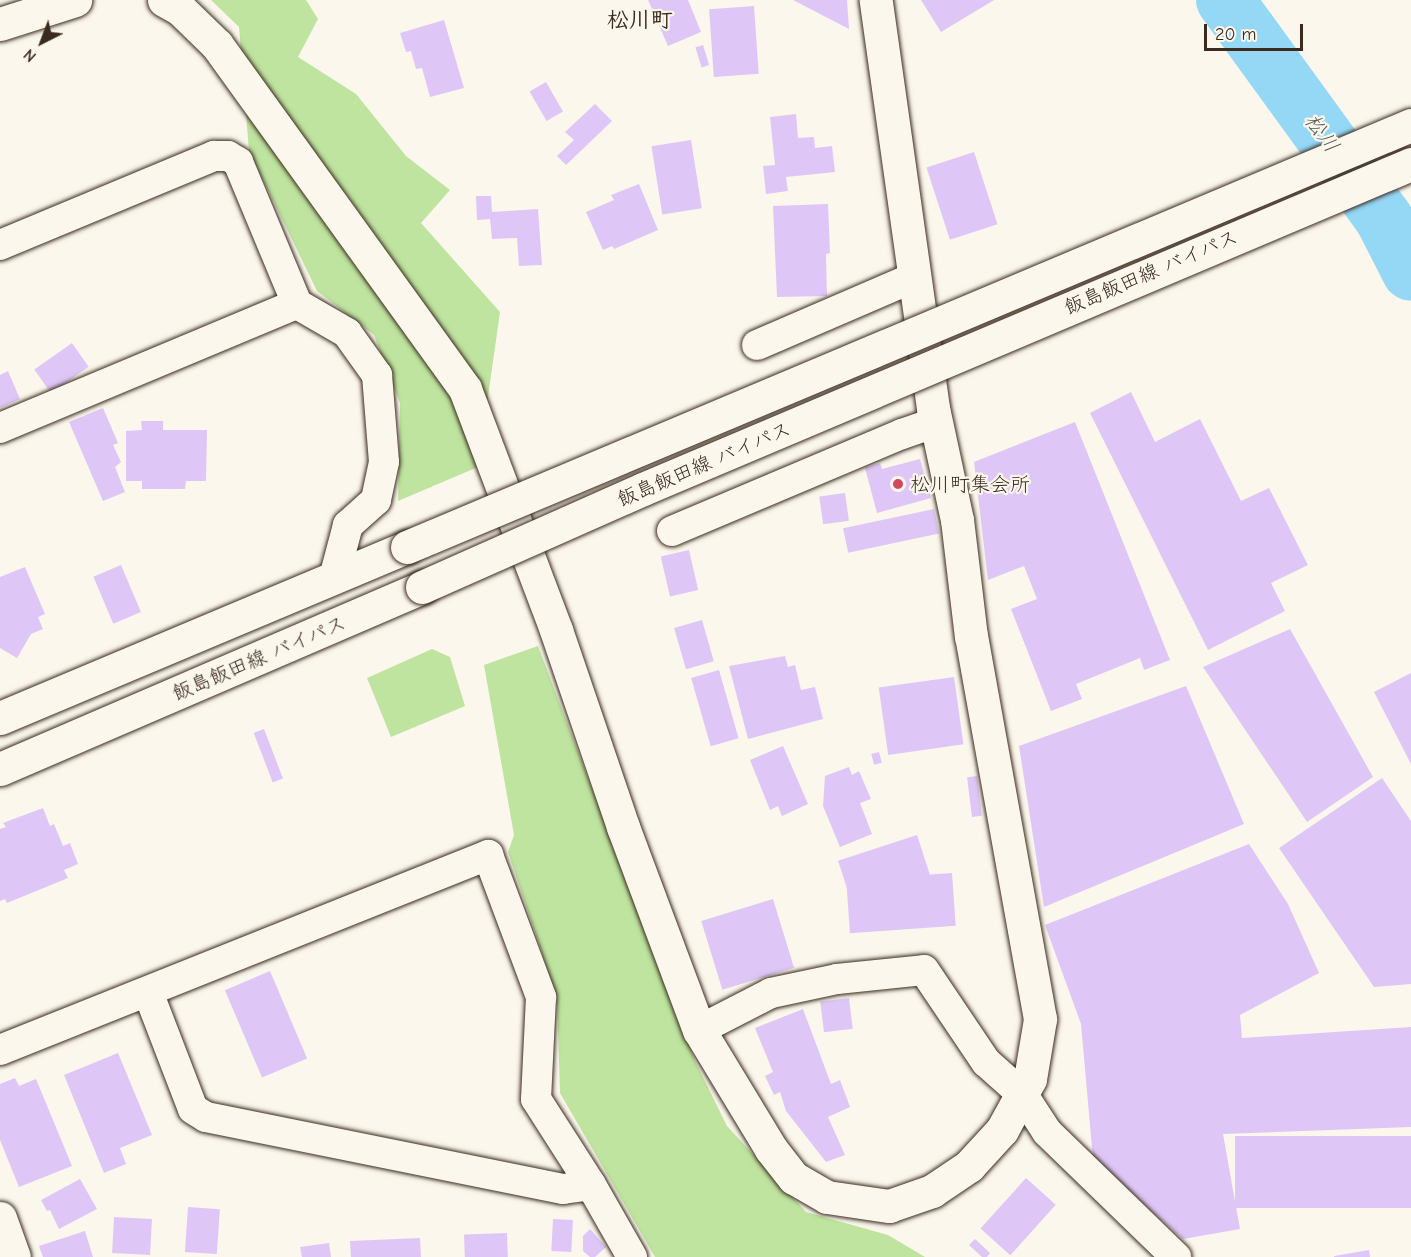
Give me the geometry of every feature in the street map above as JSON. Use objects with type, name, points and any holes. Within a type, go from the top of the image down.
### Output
[{"type":"main road","points":[[0,24],[75,0]]},
{"type":"main road","points":[[164,0],[180,9],[217,45],[465,389],[556,630],[623,827],[699,1030],[771,1149],[794,1178],[827,1197],[889,1206],[932,1191],[969,1166],[1002,1130],[1030,1079],[1040,1019],[971,637],[957,520],[936,422],[876,0]]},
{"type":"main road","name":"飯島飯田線 バイパス","points":[[0,718],[1411,125]]},
{"type":"main road","name":"飯島飯田線 バイパス","points":[[0,769],[654,485],[1411,164]]},
{"type":"main road","points":[[0,1218],[14,1257]]},
{"type":"street","points":[[0,245],[214,156],[228,156],[238,162],[297,304],[347,333],[377,375],[384,462],[376,500],[348,525],[334,578]]},
{"type":"street","points":[[757,345],[915,277]]},
{"type":"street","points":[[0,428],[297,304]]},
{"type":"street","points":[[672,531],[902,434],[936,422]]},
{"type":"street","points":[[0,1050],[488,855],[541,997],[536,1099],[591,1185],[632,1257]]},
{"type":"street","points":[[699,1030],[771,993],[837,978],[924,970],[987,1062],[1023,1095],[1047,1132],[1176,1257]]},
{"type":"street","points":[[148,992],[193,1109],[206,1117],[562,1189],[591,1185]]},
{"type":"green space","points":[[211,0],[306,0],[318,19],[298,57],[356,94],[406,156],[450,190],[421,223],[500,312],[478,467],[398,501],[400,403],[374,335],[317,291],[249,151],[239,27]]},
{"type":"green space","points":[[538,646],[695,1061],[727,1126],[806,1212],[888,1235],[925,1257],[655,1257],[560,1093],[557,997],[508,852],[514,835],[484,665]]},
{"type":"green space","points":[[432,649],[450,657],[465,706],[391,737],[367,678]]},
{"type":"building","points":[[648,0],[688,0],[701,32],[668,46]]},
{"type":"building","points":[[793,0],[847,0],[849,29]]},
{"type":"building","points":[[921,0],[994,0],[941,32]]},
{"type":"building","points":[[754,6],[759,74],[714,77],[709,9]]},
{"type":"building","points":[[444,20],[464,88],[430,97],[422,68],[416,69],[411,51],[406,52],[400,33]]},
{"type":"building","points":[[703,45],[709,65],[701,67],[695,47]]},
{"type":"building","points":[[546,82],[563,111],[547,121],[530,92]]},
{"type":"building","points":[[595,104],[612,121],[566,165],[557,156],[574,140],[565,132]]},
{"type":"building","points":[[796,114],[798,138],[814,137],[815,148],[832,146],[835,172],[786,177],[788,191],[766,194],[763,166],[775,165],[770,117]]},
{"type":"building","points":[[691,140],[702,208],[662,214],[651,146]]},
{"type":"building","points":[[974,152],[997,224],[950,240],[926,167]]},
{"type":"building","points":[[639,184],[658,230],[614,249],[612,246],[603,250],[586,212],[614,200],[611,195]]},
{"type":"building","points":[[476,196],[491,196],[492,212],[538,209],[542,265],[519,266],[517,238],[492,239],[490,219],[477,220]]},
{"type":"building","points":[[828,204],[830,253],[826,254],[827,296],[777,297],[773,206]]},
{"type":"building","points":[[72,343],[89,367],[51,393],[34,369]]},
{"type":"building","points":[[8,371],[20,399],[0,408],[0,375]]},
{"type":"building","points":[[1131,392],[1155,442],[1200,419],[1241,501],[1269,488],[1308,565],[1271,583],[1285,611],[1208,650],[1090,413]]},
{"type":"building","points":[[103,408],[118,443],[113,445],[121,462],[115,467],[125,492],[103,501],[69,422]]},
{"type":"building","points":[[141,421],[163,421],[163,430],[207,430],[206,481],[186,481],[185,489],[142,489],[142,481],[126,481],[126,431],[142,430]]},
{"type":"building","points":[[1075,422],[1170,660],[1144,670],[1140,658],[1076,684],[1082,699],[1051,711],[1011,609],[1037,599],[1024,566],[988,580],[974,462]]},
{"type":"building","name":"松川町集会所","points":[[920,459],[931,498],[877,513],[865,468],[880,463],[882,469]]},
{"type":"building","points":[[845,493],[849,521],[823,524],[819,497]]},
{"type":"building","points":[[934,509],[939,533],[848,553],[843,528]]},
{"type":"building","points":[[689,550],[698,590],[670,596],[661,557]]},
{"type":"building","points":[[121,565],[141,612],[113,624],[93,577]]},
{"type":"building","points":[[25,567],[45,614],[38,617],[43,629],[31,634],[17,658],[0,648],[0,577]]},
{"type":"building","points":[[702,620],[714,661],[686,669],[674,628]]},
{"type":"building","points":[[1290,629],[1373,777],[1307,822],[1203,667]]},
{"type":"building","points":[[785,656],[788,667],[795,665],[801,690],[815,687],[823,719],[748,739],[729,666]]},
{"type":"building","points":[[719,670],[739,738],[711,746],[691,678]]},
{"type":"building","points":[[1411,673],[1411,764],[1374,692]]},
{"type":"building","points":[[954,677],[963,744],[888,755],[879,688]]},
{"type":"building","points":[[1186,686],[1244,824],[1044,907],[1019,746]]},
{"type":"building","points":[[264,729],[283,778],[273,782],[254,733]]},
{"type":"building","points":[[783,746],[808,804],[782,816],[778,806],[770,810],[750,760]]},
{"type":"building","points":[[879,752],[882,763],[874,765],[871,754]]},
{"type":"building","points":[[849,767],[852,775],[859,771],[871,799],[860,803],[872,834],[840,847],[823,806],[825,776]]},
{"type":"building","points":[[977,776],[982,816],[972,817],[967,777]]},
{"type":"building","points":[[1382,778],[1411,821],[1411,984],[1374,987],[1279,848]]},
{"type":"building","points":[[43,808],[50,826],[54,824],[63,846],[70,843],[78,864],[64,870],[68,878],[7,903],[5,899],[0,901],[0,829],[6,827],[3,823]]},
{"type":"building","points":[[917,835],[930,875],[851,901],[838,861]]},
{"type":"building","points":[[1249,844],[1288,904],[1319,973],[1240,1015],[1242,1038],[1411,1027],[1411,1127],[1223,1134],[1240,1229],[1183,1239],[1093,1159],[1081,1024],[1045,925]]},
{"type":"building","points":[[952,873],[956,926],[850,933],[846,880]]},
{"type":"building","points":[[773,899],[794,968],[722,990],[701,921]]},
{"type":"building","points":[[270,971],[307,1058],[262,1078],[225,990]]},
{"type":"building","points":[[849,998],[853,1029],[824,1032],[820,1002]]},
{"type":"building","points":[[803,1009],[831,1084],[840,1080],[850,1107],[828,1117],[845,1155],[826,1162],[786,1111],[780,1092],[774,1095],[765,1076],[773,1072],[755,1028]]},
{"type":"building","points":[[118,1053],[152,1135],[120,1148],[126,1164],[104,1173],[64,1075]]},
{"type":"building","points":[[15,1078],[19,1086],[36,1079],[72,1166],[19,1187],[0,1140],[0,1084]]},
{"type":"building","points":[[1235,1136],[1411,1136],[1411,1208],[1235,1208]]},
{"type":"building","points":[[1026,1178],[1056,1205],[1010,1255],[980,1229]]},
{"type":"building","points":[[80,1179],[97,1209],[59,1229],[50,1210],[47,1211],[41,1200]]},
{"type":"building","points":[[188,1207],[220,1209],[217,1254],[185,1252]]},
{"type":"building","points":[[114,1217],[152,1219],[150,1255],[112,1253]]},
{"type":"building","points":[[553,1219],[573,1220],[571,1252],[551,1251]]},
{"type":"building","points":[[590,1229],[606,1247],[595,1257],[590,1257],[583,1251],[583,1236]]},
{"type":"building","points":[[85,1231],[93,1257],[43,1257],[39,1246]]},
{"type":"building","points":[[507,1233],[508,1257],[465,1257],[464,1235]]},
{"type":"building","points":[[420,1238],[421,1257],[351,1257],[350,1241]]},
{"type":"building","points":[[975,1239],[990,1253],[987,1257],[982,1257],[969,1245]]},
{"type":"building","points":[[329,1243],[331,1257],[302,1257],[300,1247]]},
{"type":"building","points":[[1369,1250],[1370,1257],[1334,1257],[1334,1256]]},
{"type":"waterway","name":"松川","points":[[1225,0],[1384,219],[1411,272]]},
{"type":"place","name":"松川町集会所","points":[[898,484]]},
{"type":"district","name":"松川町","points":[[640,21]]}]
